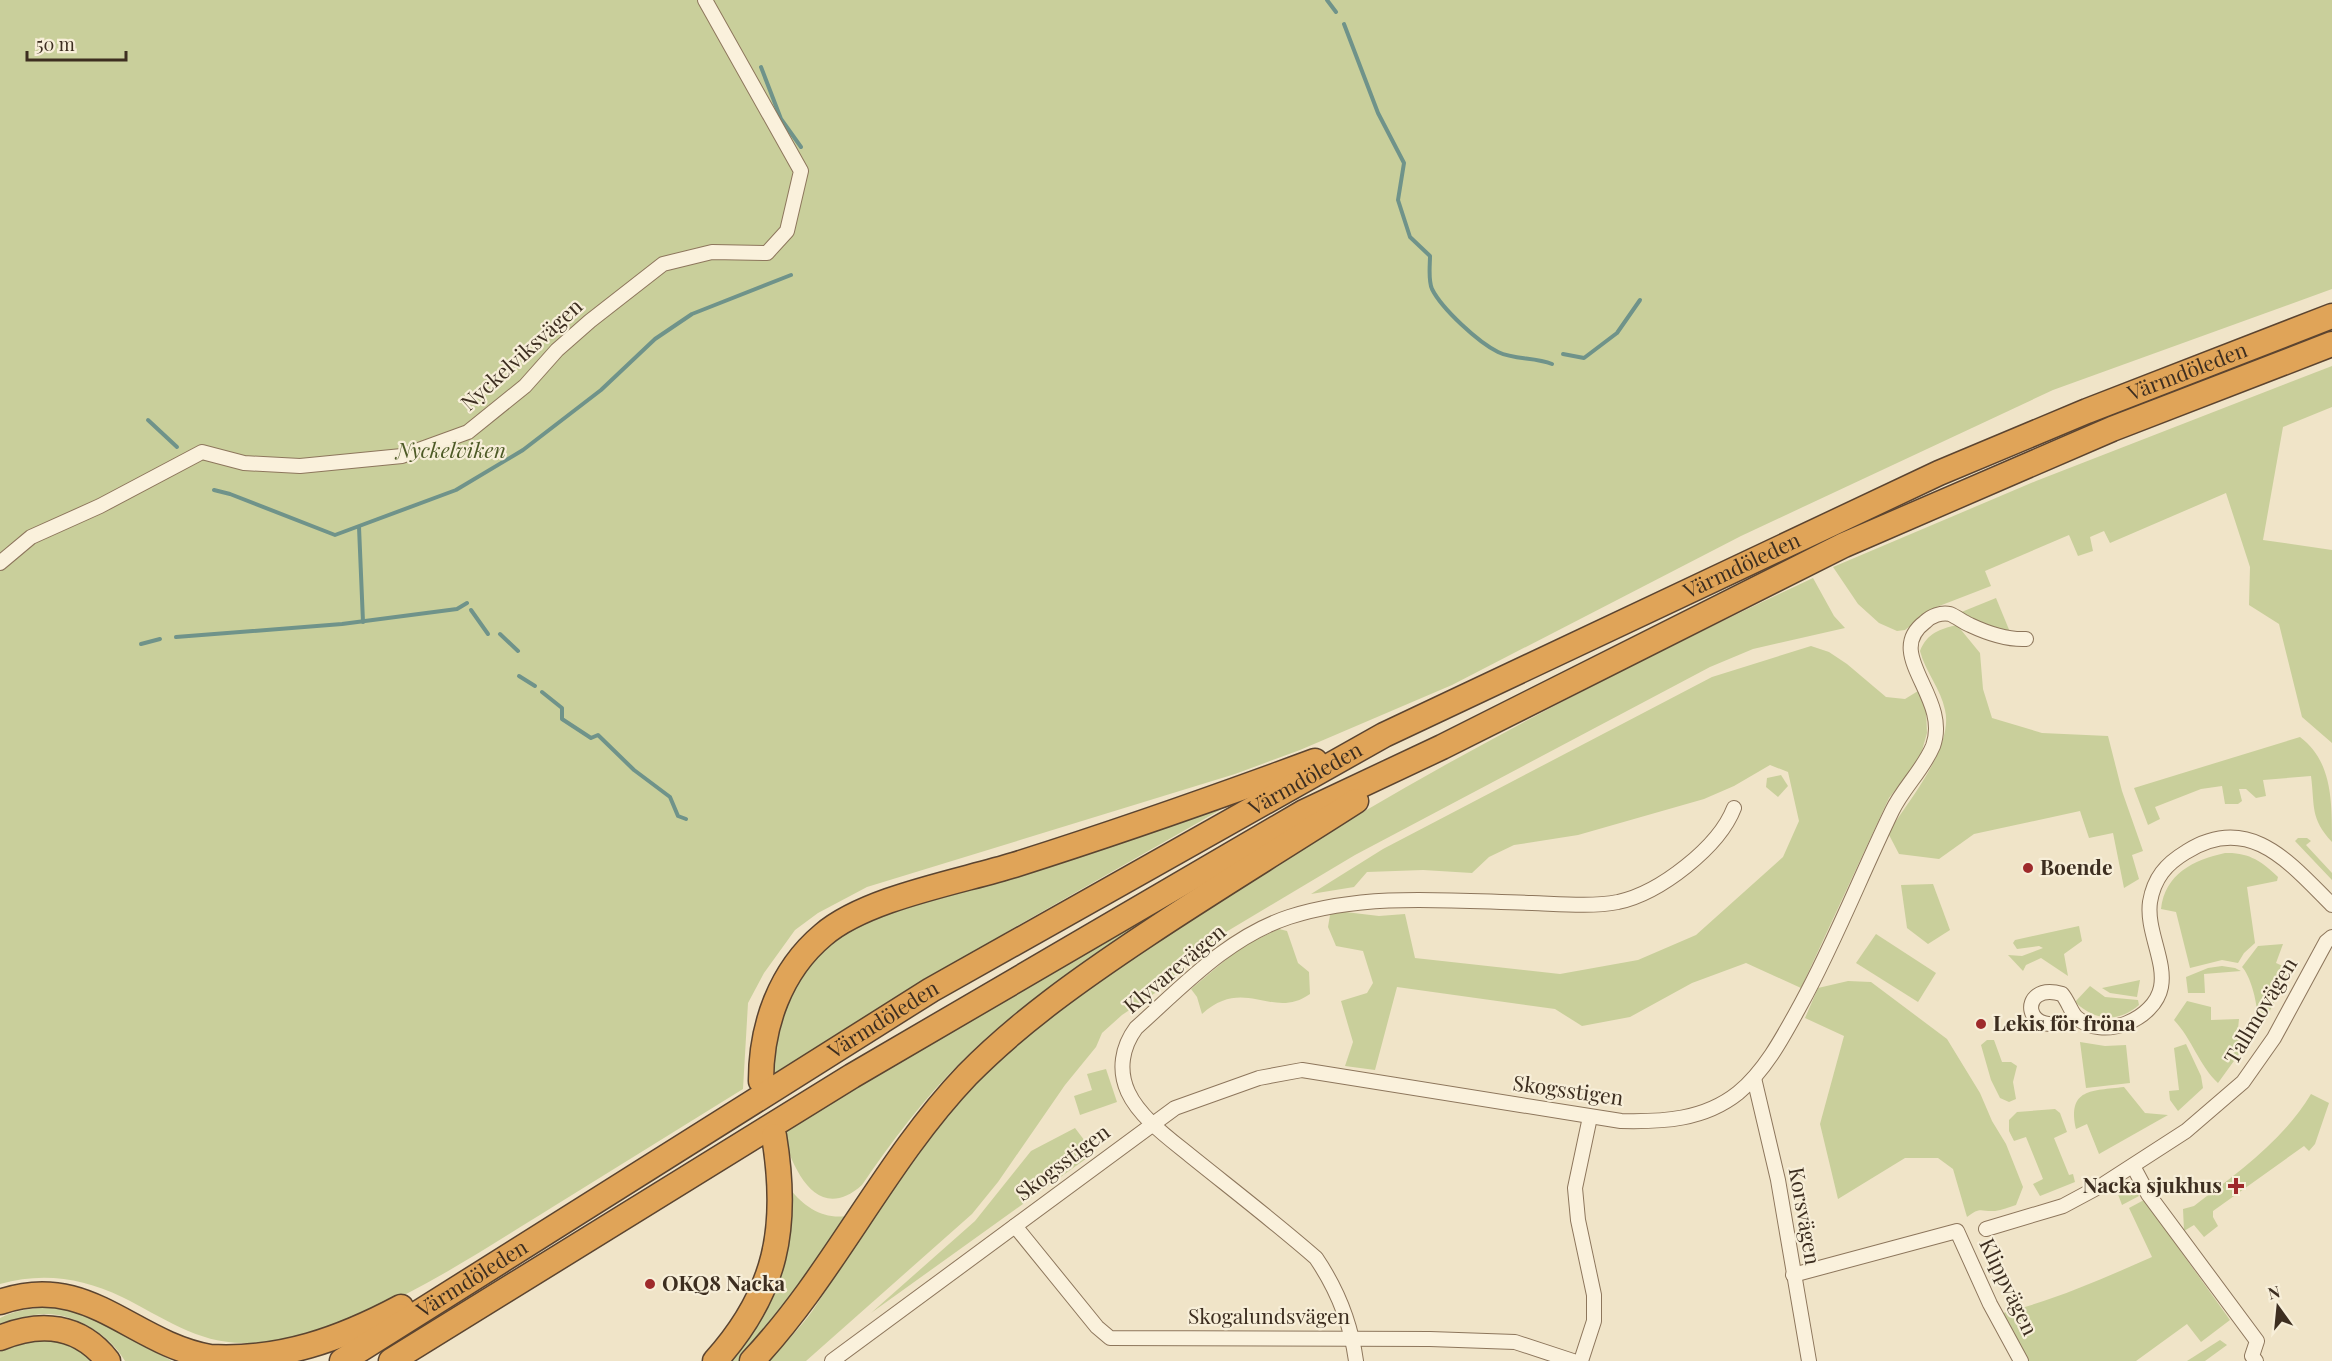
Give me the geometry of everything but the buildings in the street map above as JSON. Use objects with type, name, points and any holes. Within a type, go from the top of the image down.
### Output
[{"type":"highway","name":"Värmdöleden","points":[[342,1361],[931,990],[1384,735],[1939,473],[2087,411],[2332,316]]},
{"type":"highway","name":"Värmdöleden","points":[[391,1361],[852,1076],[1304,812],[1442,747],[1844,544],[2112,429],[2332,344]]},
{"type":"highway","points":[[761,1081],[765,1034],[772,1007],[806,951],[824,934],[843,921],[899,899],[1192,806],[1384,735]]},
{"type":"highway","points":[[752,1361],[797,1310],[824,1273],[903,1152],[967,1076],[1004,1041],[1055,999],[1118,953],[1442,747]]},
{"type":"highway","points":[[715,1361],[748,1320],[761,1296],[775,1256],[781,1196],[774,1136]]},
{"type":"highway","points":[[0,1302],[42,1293],[63,1296],[86,1301],[176,1348],[211,1357],[274,1358],[331,1342],[560,1224]]},
{"type":"highway","points":[[402,1361],[446,1325]]},
{"type":"highway","points":[[0,1338],[17,1331],[48,1326],[72,1332],[87,1339],[108,1361]]},
{"type":"street","name":"Nyckelviksvägen","points":[[0,563],[31,537],[100,506],[202,452],[243,463],[300,465],[402,456],[468,432],[525,386],[557,350],[590,321],[663,264],[712,252],[767,253],[787,231],[801,171],[705,0]]},
{"type":"street","name":"Skogsstigen","points":[[832,1361],[1175,1108],[1259,1078],[1302,1070],[1590,1118],[1656,1122],[1683,1119],[1709,1110],[1736,1094],[1754,1078],[1796,1014],[1820,969],[1893,808],[1924,764],[1932,747],[1937,720],[1908,648],[1910,639],[1925,621],[1935,615],[1948,614],[2000,636],[2026,639]]},
{"type":"street","name":"Klyvarevägen","points":[[1356,1361],[1353,1338],[1329,1277],[1316,1258],[1154,1124],[1132,1100],[1125,1085],[1122,1063],[1127,1039],[1136,1028],[1219,954],[1251,934],[1288,917],[1360,902],[1405,900],[1557,904],[1618,902],[1662,884],[1695,858],[1728,824],[1734,808]]},
{"type":"street","points":[[2076,1017],[2093,1025],[2105,1027],[2127,1023],[2143,1016],[2151,1009],[2162,986],[2151,925],[2150,904],[2153,890],[2166,864],[2204,843],[2239,837],[2266,845],[2332,905]]},
{"type":"street","name":"Tallmovägen","points":[[1986,1228],[2063,1206],[2133,1166],[2186,1131],[2243,1082],[2274,1038],[2326,942],[2332,937]]},
{"type":"street","name":"Korsvägen","points":[[1754,1078],[1778,1180],[1809,1361]]},
{"type":"street","points":[[1581,1361],[1594,1321],[1594,1295],[1578,1220],[1575,1188],[1590,1118]]},
{"type":"street","points":[[2133,1166],[2148,1194],[2256,1341],[2252,1356],[2256,1361]]},
{"type":"street","name":"Skogalundsvägen","points":[[1015,1226],[1097,1327],[1110,1338],[1353,1338],[1515,1342],[1573,1361]]},
{"type":"street","name":"Klippvägen","points":[[1793,1275],[1957,1231],[1990,1304],[2021,1361]]},
{"type":"green space","name":"Nyckelviken","points":[[0,0],[2332,0],[2332,289],[2053,390],[1741,536],[1452,685],[1300,750],[1235,774],[867,887],[818,913],[795,930],[764,973],[748,1003],[743,1089],[481,1251],[404,1295],[323,1329],[283,1339],[244,1343],[227,1342],[210,1339],[180,1328],[107,1290],[77,1281],[32,1278],[0,1284]]},
{"type":"green space","points":[[2332,366],[2332,407],[2283,427],[2263,540],[2332,550],[2332,743],[2302,717],[2279,624],[2249,605],[2250,567],[2226,493],[2110,543],[2104,531],[2090,537],[2093,551],[2078,556],[2069,535],[1985,571],[1991,586],[1934,608],[1905,630],[1897,631],[1879,623],[1858,604],[1833,567],[2036,481]]},
{"type":"green space","points":[[1813,578],[1834,616],[1845,628],[1753,649],[1710,667],[1355,855],[1226,932],[1164,987],[1122,1015],[1102,1033],[1096,1047],[1065,1085],[998,1182],[972,1214],[806,1361],[769,1361],[813,1310],[896,1181],[952,1107],[1009,1050],[1071,1000],[1204,910],[1427,775],[1579,693]]},
{"type":"green space","points":[[1996,598],[2010,632],[2007,635],[1959,613]]},
{"type":"green space","points":[[1957,625],[1980,653],[1983,689],[1992,718],[2042,733],[2108,736],[2122,791],[2143,851],[2132,855],[2139,879],[2124,888],[2113,833],[2089,838],[2080,811],[1974,834],[1939,859],[1899,854],[1888,833],[1927,774],[1943,741],[1946,725],[1943,702],[1920,651],[1930,636]]},
{"type":"green space","points":[[1811,646],[1829,652],[1847,664],[1886,697],[1905,699],[1918,691],[1926,709],[1927,733],[1920,758],[1889,798],[1801,988],[1746,963],[1692,983],[1630,1017],[1582,1026],[1555,1009],[1397,987],[1375,1070],[1345,1066],[1353,1042],[1341,1001],[1367,993],[1373,983],[1363,951],[1336,946],[1328,927],[1330,915],[1337,911],[1379,916],[1405,914],[1415,958],[1560,974],[1638,960],[1696,935],[1783,857],[1799,821],[1788,772],[1770,765],[1734,786],[1704,799],[1578,835],[1514,845],[1489,857],[1472,873],[1423,870],[1367,872],[1354,887],[1311,894],[1383,849],[1712,677]]},
{"type":"green space","points":[[2300,737],[2311,747],[2318,758],[2328,783],[2332,811],[2332,842],[2317,819],[2311,776],[2263,780],[2266,796],[2256,798],[2246,789],[2239,789],[2242,801],[2238,804],[2225,804],[2222,786],[2201,789],[2155,807],[2160,819],[2148,825],[2134,788]]},
{"type":"green space","points":[[1781,775],[1788,786],[1778,797],[1766,787],[1767,778]]},
{"type":"green space","points":[[1236,801],[1015,927],[771,1075],[780,1024],[787,1002],[797,983],[826,949],[868,920]]},
{"type":"green space","points":[[2298,838],[2307,838],[2311,841],[2306,845],[2332,873],[2332,880],[2295,841]]},
{"type":"green space","points":[[2225,853],[2241,854],[2254,859],[2278,877],[2277,881],[2247,887],[2255,943],[2244,953],[2238,963],[2222,960],[2190,968],[2176,912],[2161,909],[2164,897],[2168,886],[2183,870],[2202,860]]},
{"type":"green space","points":[[1221,876],[1086,961],[1053,984],[991,1034],[948,1075],[922,1105],[862,1185],[846,1196],[832,1199],[820,1196],[800,1176],[782,1132],[1130,924]]},
{"type":"green space","points":[[1933,884],[1950,930],[1928,944],[1907,928],[1901,885]]},
{"type":"green space","points":[[2079,926],[2082,941],[2064,954],[2068,976],[2041,958],[2026,965],[2023,971],[2008,955],[2022,956],[2043,948],[2039,946],[2017,949],[2013,943],[2015,940]]},
{"type":"green space","points":[[1279,929],[1287,931],[1298,963],[1309,972],[1310,994],[1296,1001],[1283,1003],[1232,998],[1217,1003],[1202,1014],[1197,997],[1191,989],[1241,947]]},
{"type":"green space","points":[[1876,934],[1936,973],[1918,1002],[1856,963]]},
{"type":"green space","points":[[2283,944],[2276,963],[2290,969],[2252,1042],[2247,1023],[2257,1013],[2257,1008],[2250,982],[2242,967],[2258,946]]},
{"type":"green space","points":[[2222,966],[2241,971],[2204,974],[2205,993],[2188,993],[2186,977],[2208,968]]},
{"type":"green space","points":[[2140,980],[2137,997],[2110,993],[2102,988]]},
{"type":"green space","points":[[1848,981],[1871,982],[1947,1039],[1980,1093],[1992,1121],[2006,1144],[2023,1187],[2016,1205],[1995,1211],[1978,1211],[1967,1217],[1953,1169],[1938,1158],[1905,1158],[1838,1199],[1820,1124],[1844,1036],[1805,1018],[1818,988]]},
{"type":"green space","points":[[2090,986],[2105,997],[2138,1000],[2139,1005],[2131,1011],[2114,1017],[2090,1013],[2075,1002]]},
{"type":"green space","points":[[2187,1001],[2211,1007],[2211,1020],[2239,1019],[2238,1029],[2244,1047],[2218,1083],[2174,1020]]},
{"type":"green space","points":[[1987,1040],[1994,1040],[2002,1062],[2011,1062],[2017,1066],[2013,1082],[2016,1099],[2009,1102],[2000,1098],[1991,1080],[1981,1045]]},
{"type":"green space","points":[[2080,1042],[2105,1046],[2126,1045],[2130,1083],[2086,1088]]},
{"type":"green space","points":[[2186,1044],[2201,1076],[2203,1088],[2178,1111],[2170,1100],[2169,1091],[2179,1090],[2174,1048]]},
{"type":"green space","points":[[1106,1069],[1117,1102],[1080,1115],[1074,1096],[1092,1090],[1087,1074]]},
{"type":"green space","points":[[2124,1087],[2145,1113],[2168,1115],[2099,1154],[2087,1124],[2076,1129],[2075,1106],[2079,1099],[2092,1091]]},
{"type":"green space","points":[[2311,1094],[2329,1103],[2315,1144],[2309,1151],[2304,1146],[2213,1211],[2213,1217],[2218,1226],[2204,1237],[2194,1225],[2184,1231],[2183,1209],[2194,1206],[2258,1155],[2287,1127]]},
{"type":"green space","points":[[2055,1109],[2060,1113],[2067,1132],[2054,1138],[2069,1175],[2073,1174],[2075,1182],[2040,1196],[2033,1184],[2043,1179],[2026,1137],[2014,1141],[2009,1131],[2009,1120],[2017,1112]]},
{"type":"green space","points":[[1075,1128],[1094,1153],[871,1313],[975,1221],[1031,1151]]},
{"type":"green space","points":[[2125,1183],[2131,1183],[2139,1196],[2122,1205],[2116,1189]]},
{"type":"green space","points":[[790,1189],[817,1212],[834,1216],[852,1215],[774,1326],[740,1361],[729,1361]]},
{"type":"green space","points":[[2144,1200],[2230,1320],[2201,1342],[2187,1324],[2136,1361],[2027,1361],[1999,1314],[2058,1296],[2152,1257],[2129,1208]]},
{"type":"green space","points":[[59,1307],[80,1311],[172,1361],[125,1361],[111,1343],[91,1328],[57,1315],[28,1316],[0,1327],[0,1318],[14,1312]]},
{"type":"green space","points":[[62,1336],[95,1361],[0,1361],[0,1352],[8,1344]]},
{"type":"green space","points":[[2220,1340],[2227,1345],[2205,1361],[2187,1361]]},
{"type":"waterway","points":[[1327,0],[1336,12]]},
{"type":"waterway","points":[[1344,24],[1378,113],[1404,163],[1398,200],[1410,237],[1430,256],[1432,289],[1461,324],[1490,347],[1511,356],[1552,364]]},
{"type":"waterway","points":[[761,67],[781,119],[801,147]]},
{"type":"waterway","points":[[214,490],[230,494],[335,535],[456,490],[523,450],[601,390],[655,339],[692,314],[791,275]]},
{"type":"waterway","points":[[1563,354],[1584,358],[1617,333],[1640,300]]},
{"type":"waterway","points":[[148,420],[177,447]]},
{"type":"waterway","points":[[359,527],[363,622]]},
{"type":"waterway","points":[[176,637],[342,624],[457,609],[467,603]]},
{"type":"waterway","points":[[471,610],[488,634]]},
{"type":"waterway","points":[[500,634],[518,651]]},
{"type":"waterway","points":[[141,644],[160,639]]},
{"type":"waterway","points":[[519,676],[535,686]]},
{"type":"waterway","points":[[542,692],[562,708],[562,719],[591,738],[598,735],[634,770],[670,797],[678,816],[686,819]]},
{"type":"place","name":"Boende","points":[[2028,868]]},
{"type":"place","name":"Lekis för fröna","points":[[1981,1024]]},
{"type":"place","name":"Nacka sjukhus","points":[[2236,1186]]},
{"type":"place","name":"OKQ8 Nacka","points":[[650,1284]]}]
